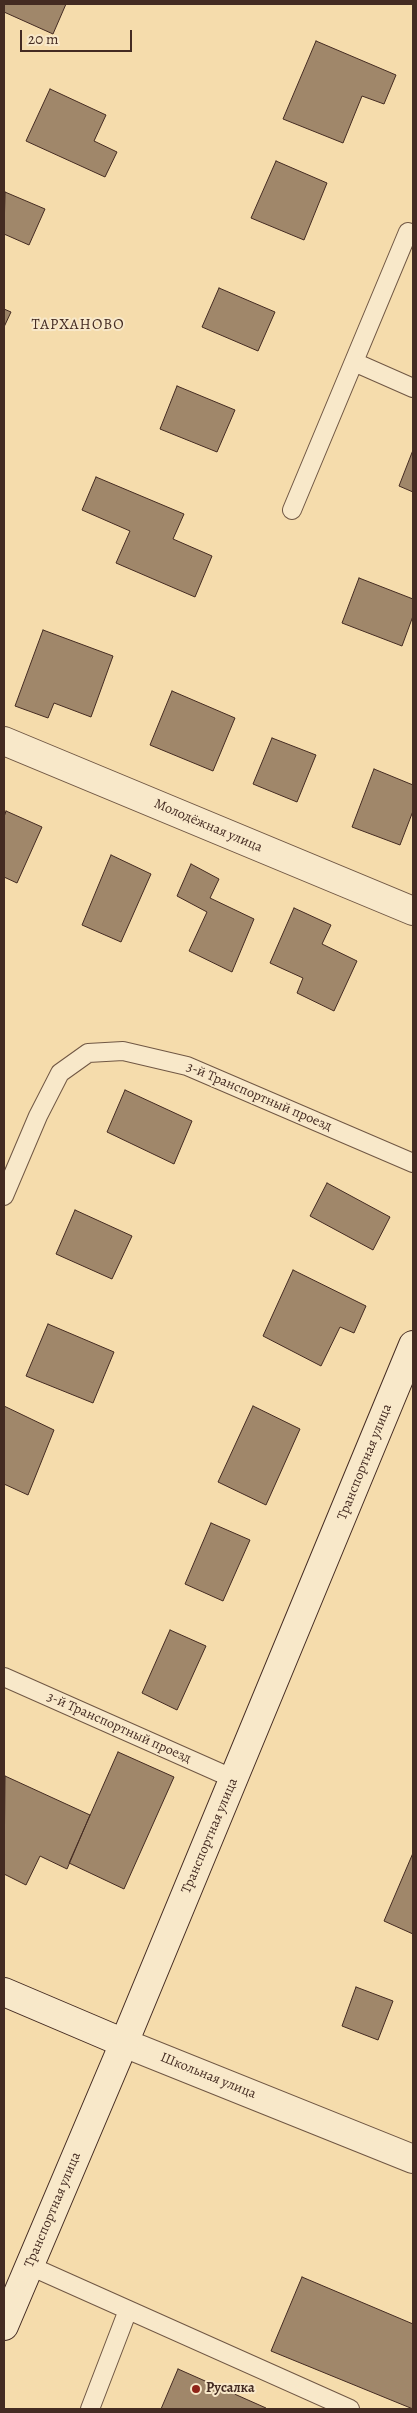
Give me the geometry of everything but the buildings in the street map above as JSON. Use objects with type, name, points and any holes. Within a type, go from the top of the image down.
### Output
[{"type":"street","name":"Молодёжная улица","points":[[4,741],[413,912]]},
{"type":"street","name":"Транспортная улица","points":[[4,2326],[124,2043],[413,1345]]},
{"type":"street","name":"Школьная улица","points":[[4,1992],[124,2043],[413,2158]]},
{"type":"lane","points":[[292,510],[408,232]]},
{"type":"lane","points":[[354,362],[413,388]]},
{"type":"lane","name":"3-й Транспортный проезд","points":[[4,1196],[38,1116],[60,1073],[88,1053],[123,1051],[187,1066],[413,1163]]},
{"type":"lane","name":"3-й Транспортный проезд","points":[[4,1677],[234,1779]]},
{"type":"lane","points":[[30,2266],[350,2409]]},
{"type":"lane","points":[[90,2409],[128,2310]]},
{"type":"place","name":"Русалка","points":[[196,2389]]},
{"type":"district","name":"ТАРХАНОВО","points":[[78,325]]}]
